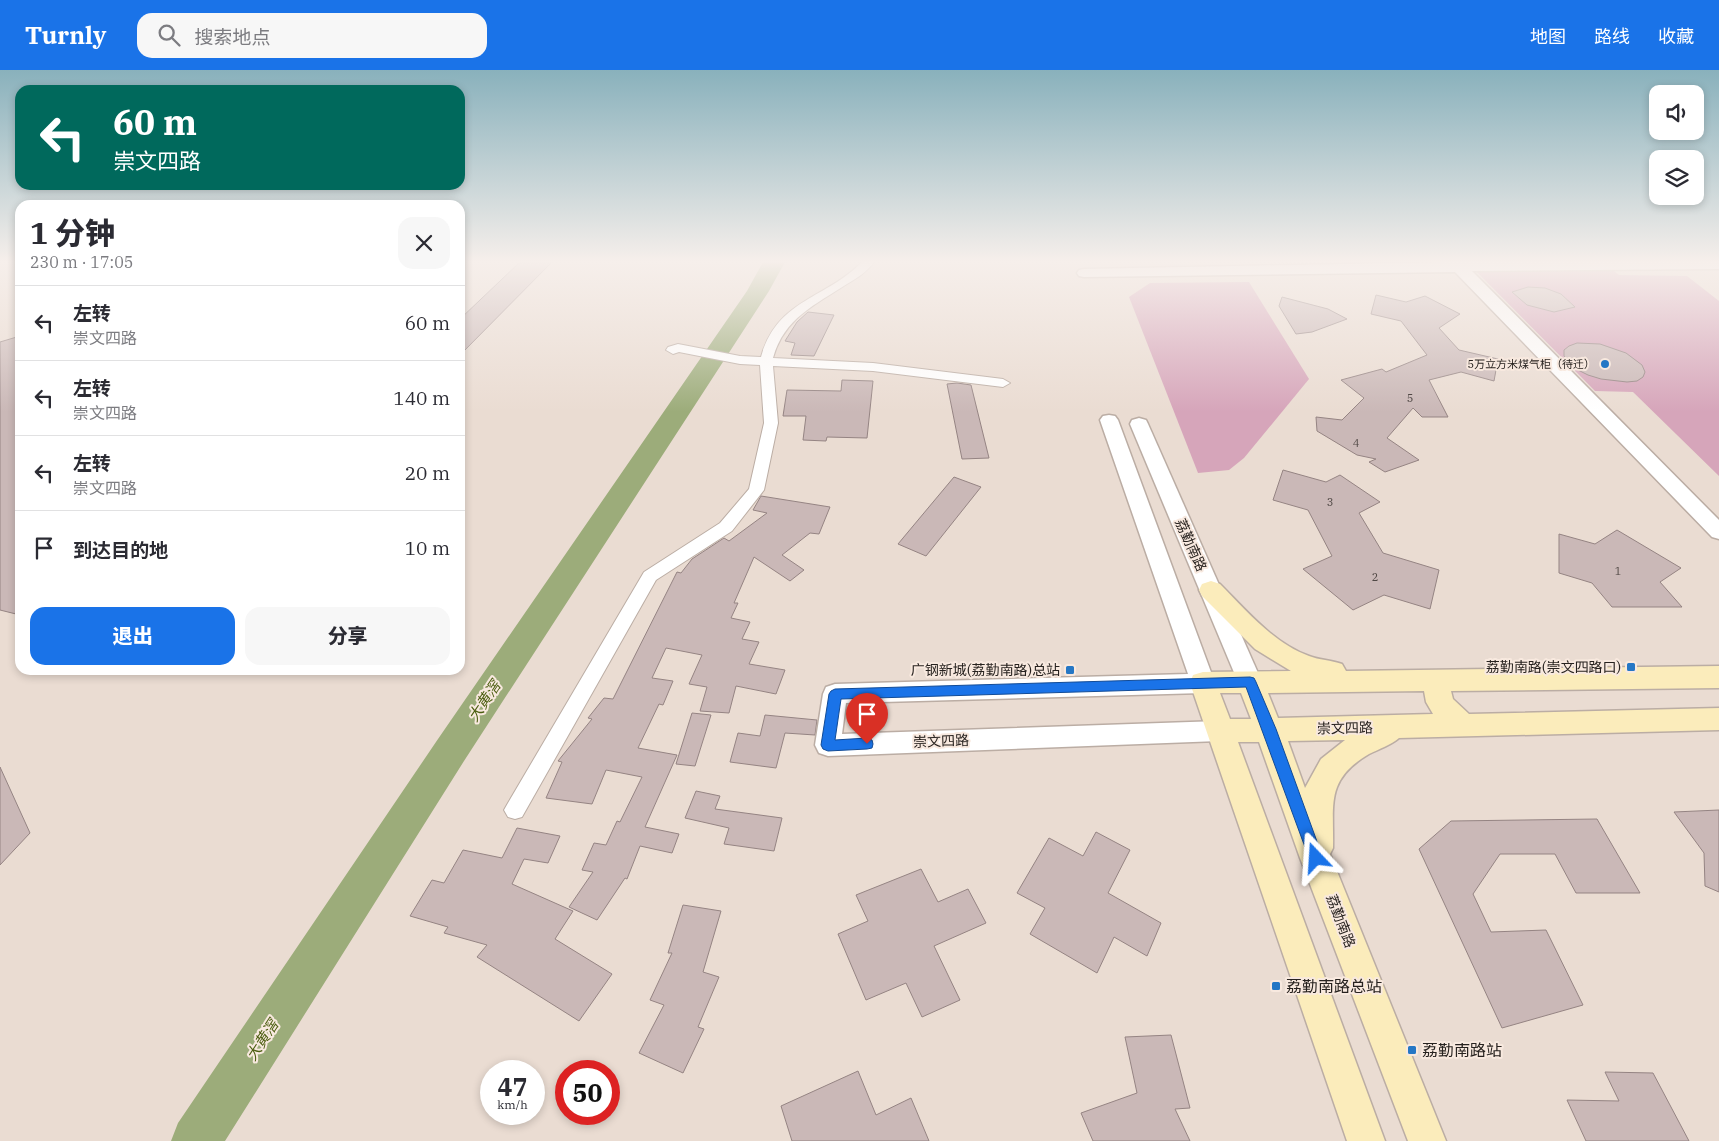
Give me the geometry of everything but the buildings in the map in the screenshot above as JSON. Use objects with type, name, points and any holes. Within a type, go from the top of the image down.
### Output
[{"type":"main road","points":[[1211,590],[1245,626],[1279,654],[1303,666],[1377,680]]},
{"type":"main road","name":"崇文四路","points":[[1203,683],[1719,677]]},
{"type":"main road","points":[[1438,679],[1436,695],[1443,708],[1464,725]]},
{"type":"main road","name":"荔勤南路","points":[[1250,682],[1316,858],[1427,1141]]},
{"type":"main road","points":[[1203,683],[1366,1141]]},
{"type":"main road","name":"崇文四路","points":[[1219,732],[1269,729],[1719,720]]},
{"type":"main road","points":[[1316,858],[1320,790],[1331,768],[1352,748],[1399,727]]},
{"type":"street","points":[[515,810],[650,576],[726,528],[756,490],[771,423],[766,361],[771,345],[787,318],[796,312]]},
{"type":"street","points":[[1505,312],[1719,532]]},
{"type":"street","points":[[673,350],[699,351],[726,357],[766,361],[873,367],[1004,383]]},
{"type":"street","points":[[1578,386],[1653,448],[1719,514]]},
{"type":"street","points":[[1108,420],[1203,683]]},
{"type":"street","name":"荔勤南路","points":[[1139,424],[1250,682]]},
{"type":"street","name":"崇文四路","points":[[1203,683],[835,694],[828,745],[1219,732]]},
{"type":"shaded area","points":[[1135,312],[1268,312],[1309,379],[1244,458],[1229,470],[1198,473]]},
{"type":"shaded area","points":[[1517,312],[1719,312],[1719,476],[1633,392],[1595,391]]},
{"type":"waterway","name":"大黄滘","points":[[196,1141],[451,750],[744,312]]},
{"type":"place","name":"5万立方米煤气柜（待迁）","points":[[1605,364]]},
{"type":"place","name":"荔勤南路(崇文四路口)","points":[[1631,667]]},
{"type":"place","name":"广钢新城(荔勤南路)总站","points":[[1070,670]]},
{"type":"place","name":"荔勤南路总站","points":[[1276,986]]},
{"type":"place","name":"荔勤南路站","points":[[1412,1050]]},
{"type":"route","points":[[867,744],[828,745],[835,694],[1250,682],[1316,858]]}]
